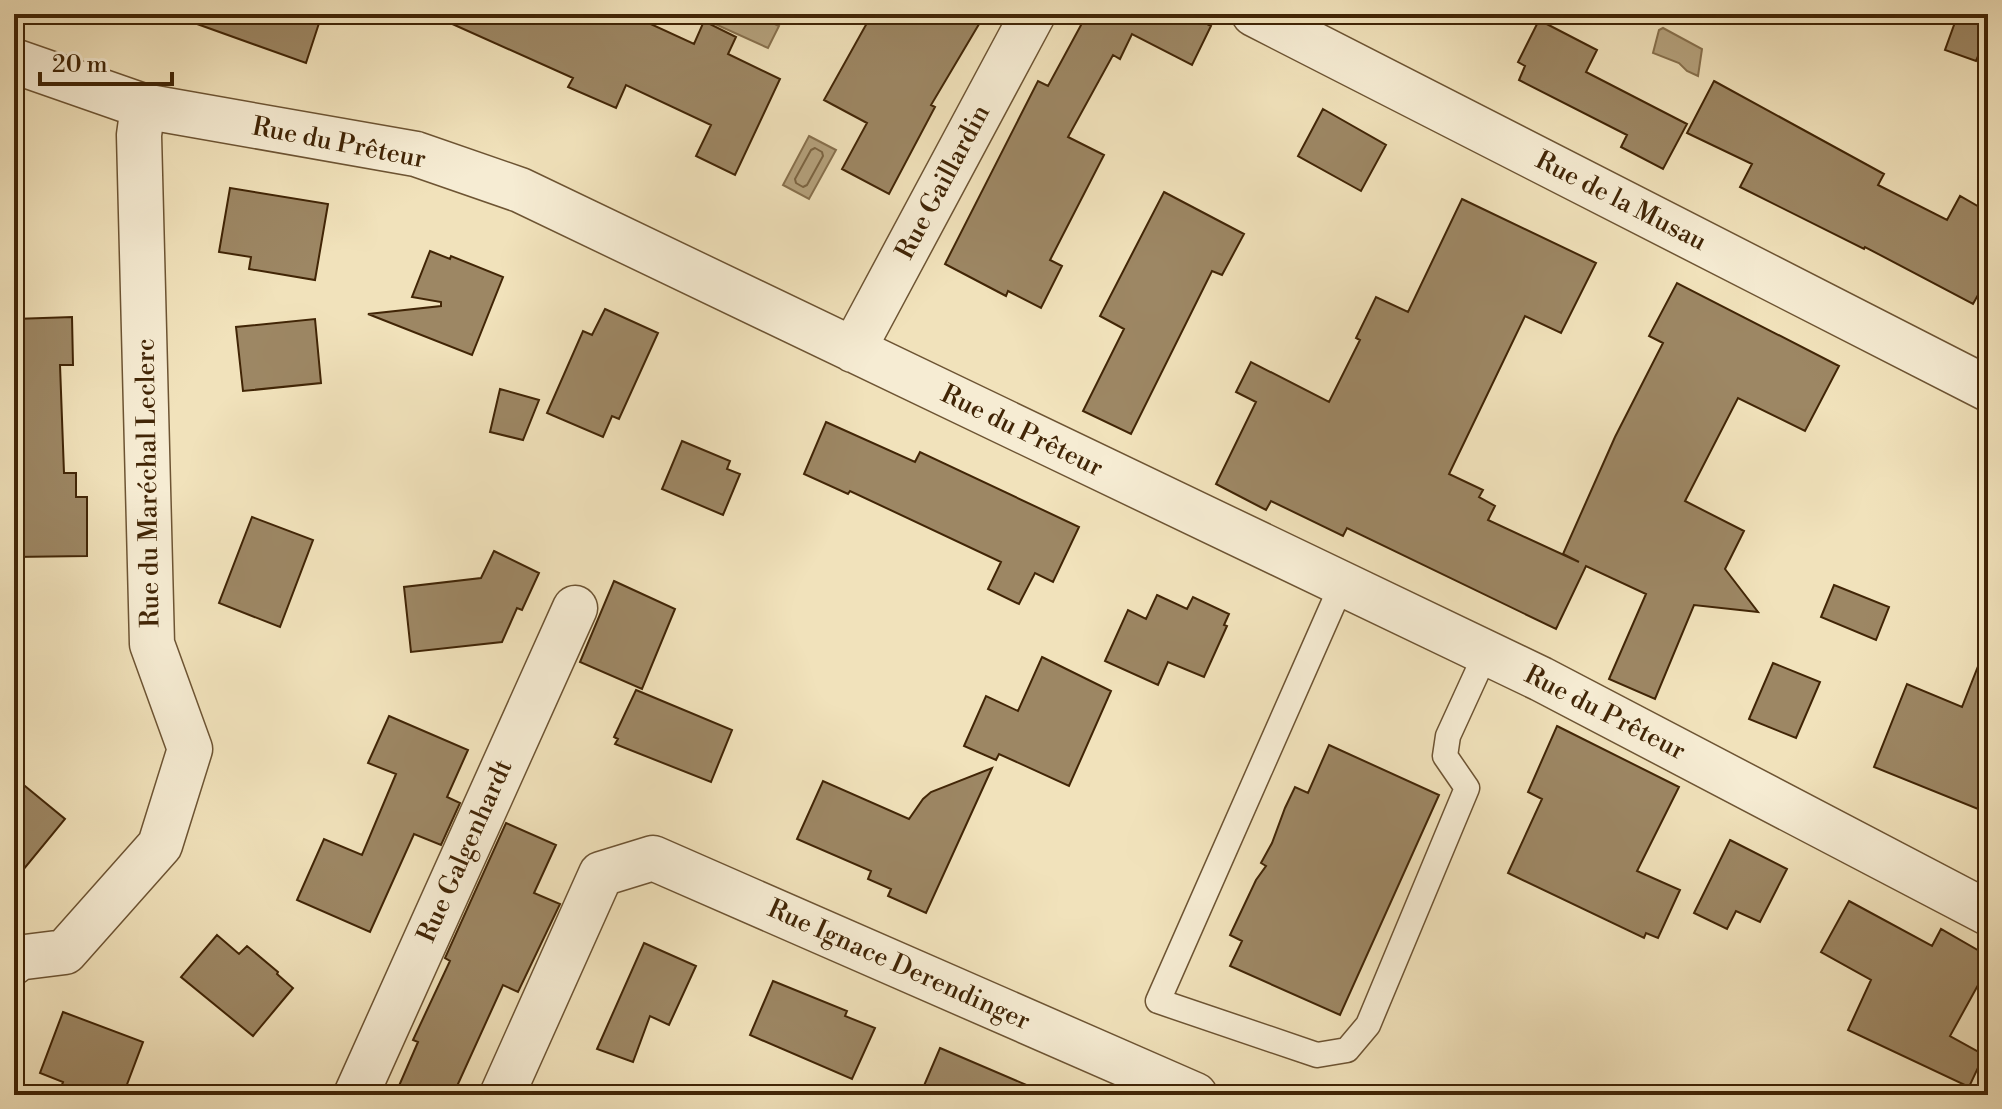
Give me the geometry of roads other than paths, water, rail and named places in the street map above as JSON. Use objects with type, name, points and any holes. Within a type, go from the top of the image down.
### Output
[{"type":"street","name":"Rue Gaillardin","points":[[853,350],[1033,14]]},
{"type":"street","name":"Rue de la Musau","points":[[1254,14],[1988,389]]},
{"type":"street","name":"Rue du Prêteur","points":[[14,61],[143,106],[416,154],[520,190],[1486,653],[1988,913]]},
{"type":"street","name":"Rue du Maréchal Leclerc","points":[[14,962],[17,958],[65,952],[160,845],[190,749],[152,644],[139,135],[143,106]]},
{"type":"street","name":"Rue Galgenhardt","points":[[356,1095],[575,608]]},
{"type":"street","name":"Rue Ignace Derendinger","points":[[502,1095],[601,874],[653,858],[1195,1095]]},
{"type":"lane","points":[[1342,584],[1158,1001],[1317,1055],[1347,1050],[1368,1025],[1467,788],[1445,756],[1446,746],[1486,653]]},
{"type":"water","points":[[720,14],[754,14],[779,26],[768,48],[715,24]]},
{"type":"water","points":[[1663,28],[1702,49],[1698,76],[1679,63],[1653,53],[1659,30]]},
{"type":"water","points":[[809,136],[836,150],[809,199],[783,185]]}]
